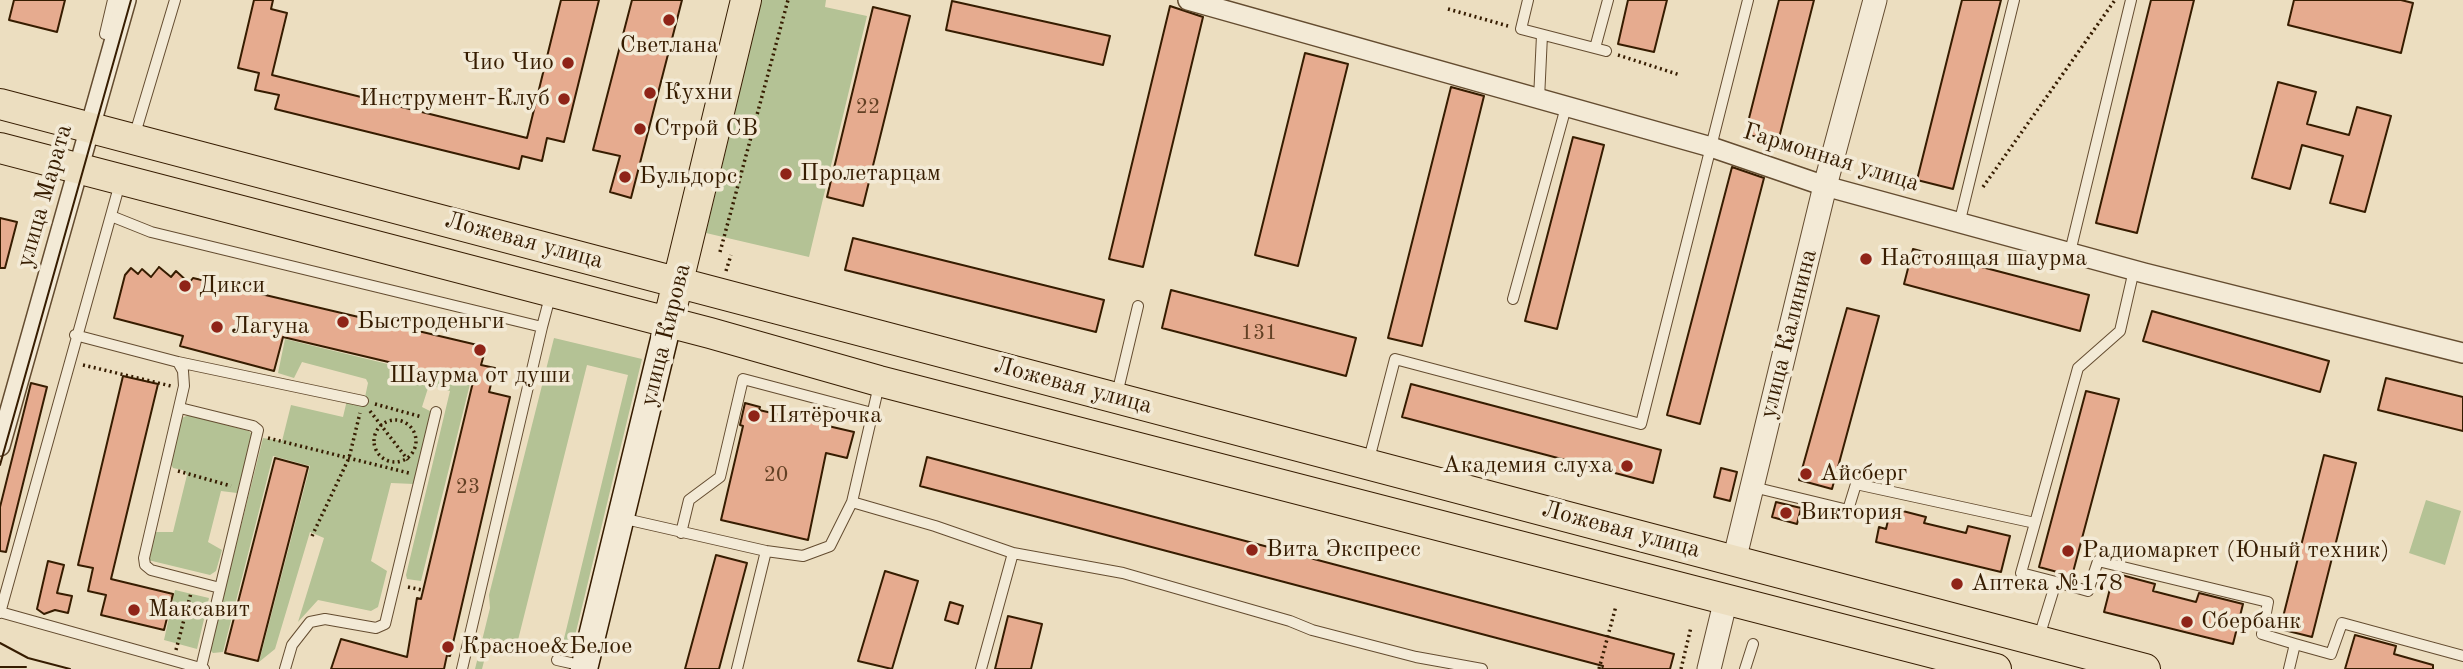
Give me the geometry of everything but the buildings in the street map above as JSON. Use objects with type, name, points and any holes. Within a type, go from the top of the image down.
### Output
[{"type":"main road","name":"улица Кирова","points":[[584,667],[746,0]]},
{"type":"main road","name":"Ложевая улица","points":[[0,104],[2145,669]]},
{"type":"main road","name":"Ложевая улица","points":[[0,148],[880,381],[1996,669]]},
{"type":"main road","name":"улица Калинина","points":[[1726,598],[1734,561]]},
{"type":"street","name":"улица Марата","points":[[0,446],[127,0]]},
{"type":"street","name":"Гармонная улица","points":[[1188,0],[1711,148],[1825,186],[1960,220],[2134,270],[2463,353]]},
{"type":"street","name":"улица Калинина","points":[[1734,561],[1825,186],[1875,0]]},
{"type":"street","name":"улица Калинина","points":[[1709,669],[1726,598]]},
{"type":"lane","points":[[105,34],[113,0]]},
{"type":"lane","points":[[133,139],[175,0]]},
{"type":"lane","points":[[1528,0],[1521,29],[1606,51]]},
{"type":"lane","points":[[1595,48],[1608,0]]},
{"type":"lane","points":[[1368,463],[1395,359],[1641,424],[1748,0]]},
{"type":"lane","points":[[1960,220],[2014,0]]},
{"type":"lane","points":[[2070,252],[2132,0]]},
{"type":"lane","points":[[1539,99],[1542,35]]},
{"type":"lane","points":[[1513,299],[1566,107]]},
{"type":"lane","points":[[121,179],[75,335],[1,609],[203,669],[220,588],[259,436],[258,430],[253,426],[180,408]]},
{"type":"lane","points":[[111,216],[151,232],[541,327]]},
{"type":"lane","points":[[2134,270],[2120,331],[2078,368],[2021,573],[2088,592],[2098,561],[2268,602],[2262,634],[2331,654],[2342,623],[2463,656]]},
{"type":"lane","points":[[462,669],[551,293]]},
{"type":"lane","points":[[1116,398],[1138,306]]},
{"type":"lane","points":[[75,335],[178,362],[363,401]]},
{"type":"lane","points":[[178,362],[183,372],[180,408],[144,558],[145,565],[151,570],[220,588]]},
{"type":"lane","points":[[681,533],[689,500],[720,477],[743,379],[872,413]]},
{"type":"lane","points":[[621,518],[766,551],[803,555],[830,546],[852,502],[880,381]]},
{"type":"lane","points":[[285,669],[292,645],[310,622],[324,619],[376,628],[385,624],[435,416]]},
{"type":"lane","points":[[1752,487],[1848,510],[1856,484],[2035,523]]},
{"type":"lane","points":[[852,502],[935,526],[1013,553],[1123,573],[1290,621],[1311,630],[1416,657],[1475,668]]},
{"type":"lane","points":[[737,669],[766,551]]},
{"type":"lane","points":[[981,669],[1013,553]]},
{"type":"lane","points":[[2038,641],[2056,582]]},
{"type":"lane","points":[[1745,669],[1753,644]]},
{"type":"lane","points":[[2289,669],[2295,644]]},
{"type":"lane","points":[[1413,669],[1416,657]]},
{"type":"lane","points":[[558,660],[584,667]]},
{"type":"path","points":[[720,252],[788,0]]},
{"type":"path","points":[[1983,187],[2115,0]]},
{"type":"path","points":[[1448,9],[1521,29]]},
{"type":"path","points":[[1606,51],[1680,75]]},
{"type":"path","points":[[39,199],[48,181]]},
{"type":"path","points":[[723,280],[731,255]]},
{"type":"path","points":[[68,361],[183,389]]},
{"type":"path","points":[[363,401],[435,416]]},
{"type":"path","points":[[363,401],[421,476]]},
{"type":"path","points":[[312,536],[349,458],[363,401]]},
{"type":"path","points":[[396,420],[411,427],[416,442],[407,459],[394,463],[379,456],[373,440],[381,425],[396,420]]},
{"type":"path","points":[[259,436],[421,476]]},
{"type":"path","points":[[166,468],[245,490]]},
{"type":"path","points":[[174,660],[194,581]]},
{"type":"path","points":[[1599,669],[1616,607]]},
{"type":"path","points":[[1681,669],[1691,627]]},
{"type":"green space","points":[[762,0],[826,0],[825,7],[867,16],[809,257],[706,233]]},
{"type":"green space","points":[[554,338],[642,359],[574,640],[561,651],[628,375],[587,365],[517,644],[490,638],[482,669],[475,669],[490,608],[489,595]]},
{"type":"green space","points":[[285,339],[470,384],[421,581],[407,579],[406,575],[450,391],[429,385],[422,407],[432,412],[414,484],[391,483],[371,561],[387,571],[378,607],[371,611],[318,600],[298,622],[324,538],[310,532],[275,649],[259,662],[310,466],[273,456],[223,652],[213,653],[210,650],[263,438],[282,441],[291,405],[343,417],[347,400],[365,397],[368,383],[366,379],[302,362],[294,378],[278,373]]},
{"type":"green space","points":[[188,415],[249,431],[252,435],[237,493],[221,491],[208,542],[222,550],[216,571],[210,575],[148,560],[154,532],[173,532],[187,475],[183,470],[173,468],[170,462],[182,418]]},
{"type":"green space","points":[[2426,500],[2461,511],[2445,565],[2409,553]]},
{"type":"green space","points":[[175,590],[209,598],[197,649],[164,640]]},
{"type":"tram line","points":[[0,465],[131,0]]},
{"type":"tram line","points":[[0,643],[28,658],[70,669]]},
{"type":"tram line","points":[[0,667],[26,667]]},
{"type":"place","name":"Светлана","points":[[669,20]]},
{"type":"place","name":"Чио Чио","points":[[568,63]]},
{"type":"place","name":"Кухни","points":[[650,93]]},
{"type":"place","name":"Инструмент-Клуб","points":[[564,99]]},
{"type":"place","name":"Строй СВ","points":[[640,129]]},
{"type":"place","name":"Пролетарцам","points":[[786,174]]},
{"type":"place","name":"Бульдорс","points":[[625,177]]},
{"type":"place","name":"Настоящая шаурма","points":[[1866,259]]},
{"type":"place","name":"Дикси","points":[[185,286]]},
{"type":"place","name":"Быстроденьги","points":[[343,322]]},
{"type":"place","name":"Лагуна","points":[[217,327]]},
{"type":"place","name":"Шаурма от души","points":[[480,350]]},
{"type":"place","name":"Пятёрочка","points":[[754,416]]},
{"type":"place","name":"Академия слуха","points":[[1627,466]]},
{"type":"place","name":"Айсберг","points":[[1806,474]]},
{"type":"place","name":"Виктория","points":[[1786,513]]},
{"type":"place","name":"Вита Экспресс","points":[[1252,550]]},
{"type":"place","name":"Радиомаркет (Юный техник)","points":[[2068,551]]},
{"type":"place","name":"Аптека №178","points":[[1957,584]]},
{"type":"place","name":"Максавит","points":[[134,610]]},
{"type":"place","name":"Сбербанк","points":[[2187,622]]},
{"type":"place","name":"Красное&Белое","points":[[448,647]]}]
